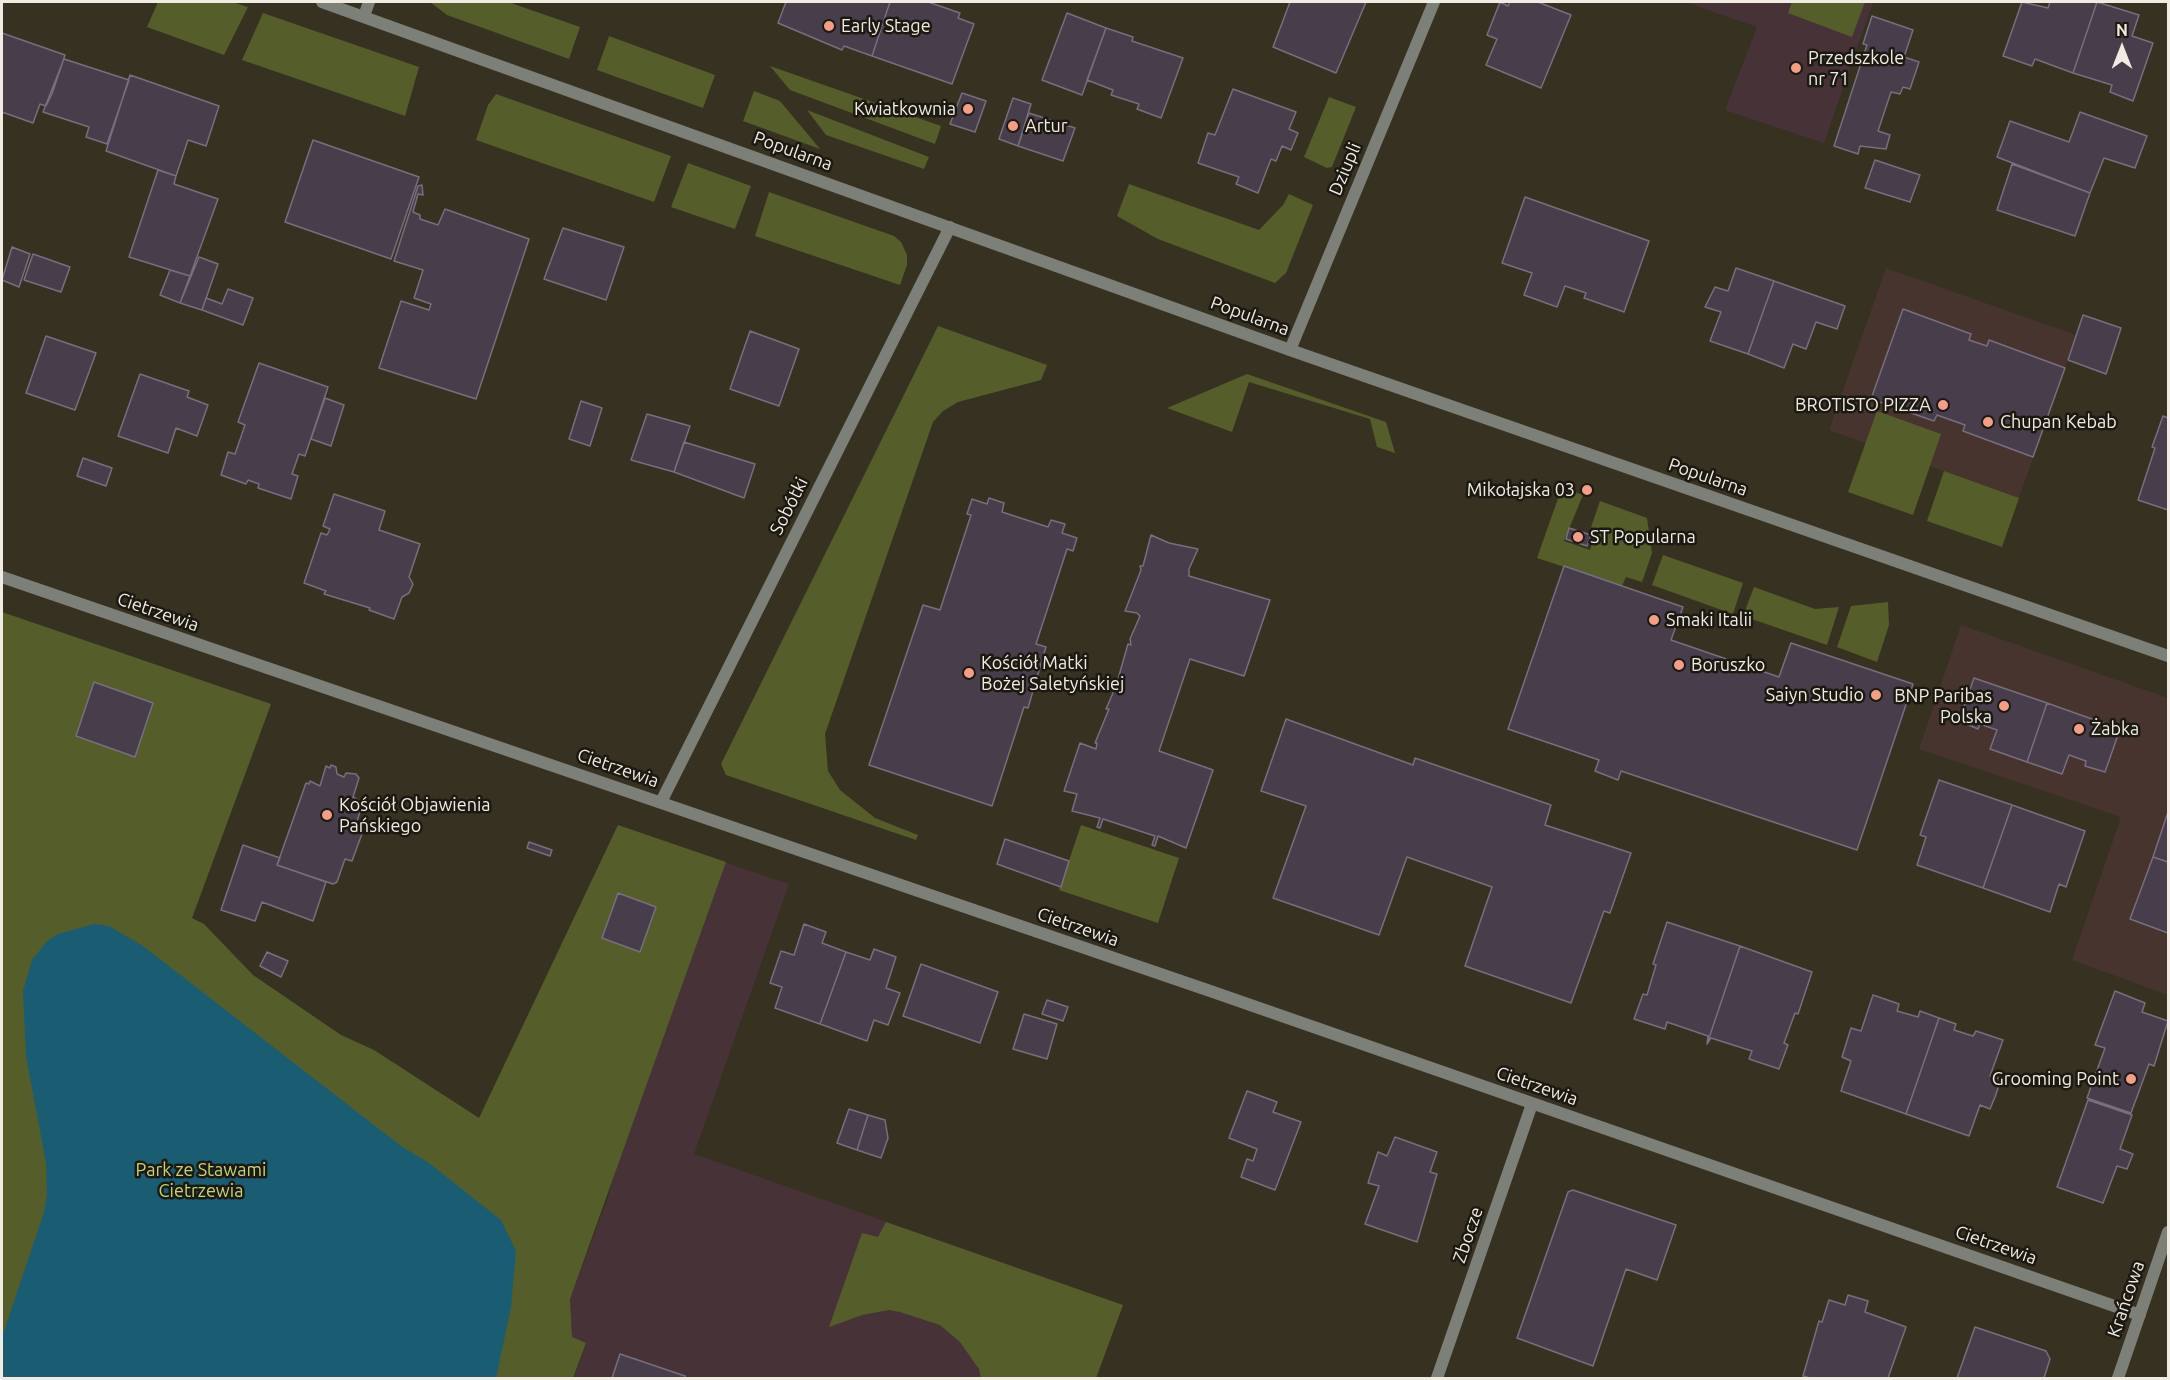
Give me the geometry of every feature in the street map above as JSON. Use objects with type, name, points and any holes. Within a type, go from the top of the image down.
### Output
[{"type":"street","name":"Popularna","points":[[322,2],[1290,350],[2169,656]]},
{"type":"street","points":[[364,16],[369,2]]},
{"type":"street","name":"Dziupli","points":[[1290,350],[1434,2]]},
{"type":"street","name":"Sobótki","points":[[661,802],[950,227]]},
{"type":"street","name":"Cietrzewia","points":[[2,577],[661,802],[2140,1316]]},
{"type":"street","name":"Zbocze","points":[[1437,1378],[1532,1104]]},
{"type":"street","name":"Krańcowa","points":[[2118,1378],[2169,1232]]},
{"type":"shaded area","name":"Przedszkole nr 71","points":[[1685,2],[1873,2],[1824,143],[1725,110],[1757,27]]},
{"type":"shaded area","points":[[1886,268],[2076,335],[2019,498],[1829,430]]},
{"type":"shaded area","points":[[1961,625],[2168,698],[2168,995],[2072,960],[2121,817],[1919,749]]},
{"type":"shaded area","points":[[706,856],[789,884],[694,1154],[1123,1305],[1096,1378],[574,1378],[586,1343],[572,1338],[570,1299],[607,1200]]},
{"type":"green space","points":[[158,2],[232,2],[248,7],[224,55],[147,27]]},
{"type":"green space","points":[[430,2],[508,2],[580,27],[569,59],[447,15]]},
{"type":"green space","points":[[1792,2],[1865,2],[1852,37],[1788,13]]},
{"type":"green space","points":[[263,13],[419,67],[405,116],[242,60]]},
{"type":"green space","points":[[609,36],[715,75],[703,108],[597,70]]},
{"type":"green space","points":[[770,66],[941,126],[935,144],[790,90]]},
{"type":"green space","points":[[754,91],[780,101],[820,149],[743,121]]},
{"type":"green space","points":[[496,94],[671,156],[654,202],[476,140],[488,105]]},
{"type":"green space","points":[[1329,97],[1356,107],[1332,167],[1327,168],[1304,157]]},
{"type":"green space","points":[[807,110],[929,157],[924,169],[826,135]]},
{"type":"green space","points":[[688,163],[751,186],[735,229],[671,207]]},
{"type":"green space","points":[[1129,184],[1259,230],[1283,205],[1289,194],[1313,205],[1286,273],[1275,283],[1158,239],[1117,216]]},
{"type":"green space","points":[[769,192],[894,236],[901,242],[907,255],[907,265],[900,285],[755,236]]},
{"type":"green space","points":[[938,326],[1047,365],[1041,380],[958,402],[943,411],[933,422],[825,734],[828,771],[840,790],[875,818],[918,835],[916,840],[726,775],[721,764]]},
{"type":"green space","points":[[1247,374],[1386,422],[1395,453],[1377,447],[1370,419],[1249,382],[1232,432],[1167,408]]},
{"type":"green space","points":[[1877,411],[1941,434],[1913,515],[1848,492]]},
{"type":"green space","points":[[1944,471],[2019,498],[2002,547],[1927,521]]},
{"type":"green space","points":[[1562,487],[1583,495],[1564,541],[1590,550],[1597,529],[1591,527],[1600,501],[1647,518],[1652,553],[1642,582],[1626,577],[1622,586],[1537,558]]},
{"type":"green space","points":[[1663,555],[1743,583],[1733,614],[1652,585]]},
{"type":"green space","points":[[1754,587],[1815,609],[1839,607],[1827,645],[1743,616]]},
{"type":"green space","points":[[1888,602],[1889,625],[1877,662],[1837,647],[1851,606]]},
{"type":"green space","name":"Park ze Stawami Cietrzewia","points":[[2,612],[271,704],[192,918],[204,924],[253,975],[341,1035],[374,1050],[479,1118],[618,825],[726,862],[570,1299],[572,1337],[586,1343],[573,1378],[2,1378]]},
{"type":"green space","points":[[1081,825],[1179,858],[1158,923],[1059,890]]},
{"type":"green space","points":[[886,1222],[1123,1305],[1096,1378],[981,1378],[979,1369],[960,1342],[940,1325],[900,1312],[889,1310],[862,1315],[829,1327],[862,1233],[878,1237]]},
{"type":"water","points":[[94,924],[109,926],[143,946],[401,1146],[429,1163],[501,1220],[516,1251],[511,1307],[496,1378],[2,1378],[2,1337],[44,1212],[47,1194],[46,1163],[26,1056],[23,991],[32,960],[47,941],[58,934]]},
{"type":"building","points":[[786,2],[890,2],[872,56],[844,46],[842,50],[778,23]]},
{"type":"building","points":[[890,2],[928,2],[960,13],[958,18],[974,24],[952,84],[872,56]]},
{"type":"building","points":[[1290,2],[1366,2],[1336,73],[1273,47]]},
{"type":"building","points":[[1500,2],[1508,6],[1510,2],[1538,2],[1571,15],[1541,88],[1486,65],[1497,39],[1487,35]]},
{"type":"building","points":[[2022,2],[2048,8],[2050,2],[2097,2],[2073,73],[2035,59],[2032,66],[2003,56]]},
{"type":"building","points":[[2097,2],[2139,15],[2132,36],[2153,43],[2133,101],[2110,92],[2112,85],[2073,73]]},
{"type":"building","points":[[1067,13],[1106,28],[1082,95],[1042,80]]},
{"type":"building","points":[[1872,16],[1913,30],[1904,57],[1919,62],[1910,89],[1903,87],[1900,94],[1891,92],[1878,131],[1890,135],[1886,149],[1860,146],[1858,154],[1834,146],[1867,45],[1863,44]]},
{"type":"building","points":[[1106,28],[1133,37],[1132,41],[1183,58],[1161,118],[1137,109],[1139,104],[1111,95],[1113,90],[1087,80]]},
{"type":"building","points":[[2,33],[65,55],[52,94],[46,106],[40,104],[33,123],[2,112]]},
{"type":"building","points":[[64,59],[129,80],[107,144],[86,137],[89,127],[43,112]]},
{"type":"building","points":[[130,75],[219,106],[206,146],[188,140],[176,176],[106,151]]},
{"type":"building","points":[[1233,89],[1296,112],[1289,129],[1298,133],[1291,150],[1282,146],[1276,161],[1271,159],[1258,193],[1236,184],[1239,177],[1198,163],[1208,133],[1215,135]]},
{"type":"building","points":[[962,93],[986,101],[975,132],[950,124]]},
{"type":"building","points":[[1013,98],[1031,104],[1018,146],[999,139]]},
{"type":"building","points":[[2080,112],[2147,136],[2135,168],[2104,158],[2090,193],[1997,157],[2010,121],[2069,142]]},
{"type":"building","points":[[1029,113],[1075,128],[1063,161],[1018,146]]},
{"type":"building","points":[[313,140],[419,177],[391,259],[285,222]]},
{"type":"building","points":[[1875,160],[1920,175],[1910,202],[1865,188]]},
{"type":"building","points":[[2012,164],[2090,193],[2075,236],[1997,210]]},
{"type":"building","points":[[158,170],[176,176],[174,184],[218,199],[190,276],[129,257]]},
{"type":"building","points":[[422,185],[423,195],[418,194],[413,212],[420,215],[420,219],[438,225],[445,209],[529,239],[476,399],[379,368],[401,301],[429,310],[431,304],[414,298],[423,270],[394,261],[418,186]]},
{"type":"building","points":[[1525,197],[1649,241],[1624,312],[1584,298],[1586,293],[1565,286],[1557,307],[1524,295],[1532,273],[1502,263]]},
{"type":"building","points":[[563,228],[624,247],[606,300],[544,279]]},
{"type":"building","points":[[12,247],[30,254],[19,287],[2,280]]},
{"type":"building","points":[[33,254],[70,267],[61,292],[24,280]]},
{"type":"building","points":[[199,257],[218,264],[202,310],[180,303]]},
{"type":"building","points":[[1736,268],[1774,281],[1748,354],[1710,341],[1721,312],[1705,307],[1715,287],[1728,291]]},
{"type":"building","points":[[170,270],[190,276],[180,303],[160,295]]},
{"type":"building","points":[[1774,281],[1845,306],[1837,329],[1816,322],[1806,349],[1793,344],[1784,368],[1748,354]]},
{"type":"building","points":[[228,289],[253,298],[243,325],[202,310],[206,298],[222,304]]},
{"type":"building","points":[[1903,309],[1971,334],[1969,340],[1987,346],[1989,340],[2065,368],[2033,457],[1963,431],[1965,425],[1937,415],[1934,421],[1871,399]]},
{"type":"building","points":[[2083,315],[2121,328],[2106,374],[2068,360]]},
{"type":"building","points":[[750,331],[799,349],[779,406],[730,389]]},
{"type":"building","points":[[46,336],[96,353],[75,410],[26,393]]},
{"type":"building","points":[[259,363],[328,387],[305,456],[299,454],[292,474],[298,476],[291,499],[258,488],[259,484],[248,480],[246,484],[221,475],[228,452],[235,454],[245,425],[238,422]]},
{"type":"building","points":[[140,374],[189,391],[187,397],[208,405],[197,436],[176,428],[168,453],[118,436]]},
{"type":"building","points":[[325,398],[344,405],[331,446],[311,439]]},
{"type":"building","points":[[581,401],[602,408],[590,446],[569,439]]},
{"type":"building","points":[[647,414],[690,426],[674,472],[631,460]]},
{"type":"building","points":[[2163,416],[2168,418],[2168,510],[2138,500]]},
{"type":"building","points":[[684,442],[755,464],[744,498],[674,472]]},
{"type":"building","points":[[83,458],[112,468],[106,486],[77,476]]},
{"type":"building","points":[[334,494],[385,511],[379,530],[420,544],[409,577],[413,584],[409,593],[402,597],[394,619],[369,610],[370,608],[324,594],[326,591],[304,583],[321,533],[327,535],[330,529],[323,526]]},
{"type":"building","name":"Kościół Matki Bożej Saletyńskiej","points":[[989,498],[1004,503],[1002,512],[1048,527],[1051,520],[1065,524],[1062,533],[1077,538],[1073,551],[1067,549],[1036,644],[1046,647],[1028,708],[1024,707],[992,806],[869,765],[923,605],[940,610],[971,515],[967,514],[972,499],[987,504]]},
{"type":"building","name":"ST Popularna","points":[[1569,528],[1591,535],[1587,546],[1566,539]]},
{"type":"building","points":[[1151,535],[1169,543],[1198,549],[1189,569],[1189,576],[1270,600],[1244,676],[1190,659],[1159,751],[1213,770],[1186,848],[1158,836],[1155,846],[1152,845],[1155,836],[1103,819],[1100,828],[1097,827],[1100,818],[1072,811],[1077,794],[1064,791],[1080,743],[1096,749],[1097,743],[1095,743],[1109,709],[1106,709],[1140,616],[1137,613],[1125,611],[1141,570],[1140,566],[1143,566]]},
{"type":"building","points":[[1564,566],[1683,607],[1671,640],[1779,677],[1791,643],[1913,684],[1857,850],[1621,771],[1618,780],[1595,771],[1599,760],[1508,729]]},
{"type":"building","points":[[1974,678],[2047,703],[2027,762],[1990,749],[1997,730],[1980,724],[1978,729],[1959,721]]},
{"type":"building","points":[[94,682],[153,703],[135,757],[76,736]]},
{"type":"building","points":[[2047,703],[2120,729],[2105,772],[2085,766],[2086,761],[2069,755],[2062,774],[2027,762]]},
{"type":"building","points":[[1286,719],[1413,765],[1415,758],[1551,805],[1545,825],[1631,853],[1610,913],[1604,911],[1571,1003],[1465,966],[1492,887],[1407,857],[1379,935],[1273,898],[1306,806],[1261,791]]},
{"type":"building","name":"Kościół Objawienia Pańskiego","points":[[331,765],[336,767],[337,774],[344,777],[346,773],[356,774],[359,778],[353,797],[363,803],[355,827],[363,831],[352,861],[345,859],[337,882],[333,884],[277,865],[306,783],[309,784],[310,781],[320,786],[326,766],[330,768]]},
{"type":"building","points":[[1939,780],[2012,805],[1983,888],[1917,865],[1926,837],[1920,835]]},
{"type":"building","points":[[2012,805],[2085,831],[2066,887],[2059,884],[2050,912],[1983,888]]},
{"type":"building","points":[[2168,812],[2168,862],[2153,857]]},
{"type":"building","points":[[1005,839],[1069,861],[1061,887],[997,864]]},
{"type":"building","points":[[529,842],[552,850],[550,856],[527,848]]},
{"type":"building","points":[[243,845],[280,858],[277,865],[326,882],[313,921],[262,902],[255,921],[221,910]]},
{"type":"building","points":[[2153,857],[2168,862],[2168,933],[2130,919]]},
{"type":"building","points":[[618,893],[656,907],[640,952],[602,938]]},
{"type":"building","points":[[1667,922],[1740,946],[1707,1044],[1708,1036],[1667,1022],[1665,1029],[1634,1019],[1643,994],[1647,995],[1656,965],[1653,964]]},
{"type":"building","points":[[804,924],[826,932],[822,943],[846,952],[820,1024],[775,1008],[782,987],[770,983],[781,951],[794,955]]},
{"type":"building","points":[[1740,946],[1812,972],[1798,1014],[1795,1013],[1784,1043],[1788,1045],[1779,1069],[1749,1059],[1752,1051],[1711,1038],[1707,1044]]},
{"type":"building","points":[[874,949],[896,957],[886,988],[900,993],[888,1025],[874,1020],[867,1041],[820,1024],[846,952],[870,960]]},
{"type":"building","points":[[267,952],[288,961],[281,977],[260,966]]},
{"type":"building","points":[[921,964],[998,992],[980,1043],[903,1016]]},
{"type":"building","points":[[2115,991],[2145,1003],[2142,1012],[2168,1021],[2154,1066],[2149,1064],[2131,1113],[2087,1098],[2105,1048],[2095,1045]]},
{"type":"building","points":[[1873,995],[1899,1004],[1897,1011],[1918,1017],[1920,1011],[1939,1018],[1906,1114],[1841,1091],[1851,1061],[1842,1057],[1851,1028],[1861,1031]]},
{"type":"building","points":[[1047,1000],[1068,1007],[1063,1021],[1042,1014]]},
{"type":"building","points":[[1024,1014],[1057,1024],[1047,1059],[1013,1049]]},
{"type":"building","points":[[1939,1018],[1956,1024],[1954,1030],[1973,1036],[1976,1031],[2003,1040],[1990,1076],[2001,1079],[1995,1097],[1990,1109],[1980,1105],[1969,1136],[1906,1114]]},
{"type":"building","points":[[1247,1091],[1277,1102],[1273,1112],[1301,1122],[1275,1190],[1241,1177],[1247,1159],[1253,1161],[1257,1149],[1229,1138]]},
{"type":"building","points":[[2088,1100],[2132,1115],[2120,1149],[2133,1154],[2127,1169],[2117,1166],[2103,1203],[2057,1187]]},
{"type":"building","points":[[849,1109],[868,1115],[857,1150],[837,1143]]},
{"type":"building","points":[[868,1115],[885,1120],[888,1138],[881,1158],[857,1150]]},
{"type":"building","points":[[1395,1137],[1437,1152],[1430,1172],[1437,1174],[1417,1242],[1365,1224],[1379,1186],[1368,1183],[1378,1152],[1387,1156]]},
{"type":"building","points":[[1573,1190],[1676,1225],[1657,1280],[1626,1269],[1593,1366],[1517,1338],[1568,1192]]},
{"type":"building","points":[[1848,1295],[1868,1301],[1865,1312],[1906,1327],[1888,1378],[1810,1378],[1803,1376],[1819,1321],[1822,1322],[1829,1300],[1845,1305]]},
{"type":"building","points":[[1975,1327],[2046,1351],[2050,1359],[2044,1378],[1957,1378]]},
{"type":"building","points":[[620,1354],[685,1376],[684,1378],[612,1378]]},
{"type":"place","name":"Early Stage","points":[[829,26]]},
{"type":"place","name":"Przedszkole nr 71","points":[[1796,68]]},
{"type":"place","name":"Kwiatkownia","points":[[968,109]]},
{"type":"place","name":"Artur","points":[[1013,126]]},
{"type":"place","name":"BROTISTO PIZZA","points":[[1943,405]]},
{"type":"place","name":"Chupan Kebab","points":[[1988,422]]},
{"type":"place","name":"Mikołajska 03","points":[[1587,490]]},
{"type":"place","name":"ST Popularna","points":[[1578,537]]},
{"type":"place","name":"Smaki Italii","points":[[1654,620]]},
{"type":"place","name":"Boruszko","points":[[1679,665]]},
{"type":"place","name":"Kościół Matki Bożej Saletyńskiej","points":[[969,673]]},
{"type":"place","name":"Saiyn Studio","points":[[1876,695]]},
{"type":"place","name":"BNP Paribas Polska","points":[[2004,706]]},
{"type":"place","name":"Żabka","points":[[2079,729]]},
{"type":"place","name":"Kościół Objawienia Pańskiego","points":[[327,815]]},
{"type":"place","name":"Grooming Point","points":[[2131,1079]]}]
